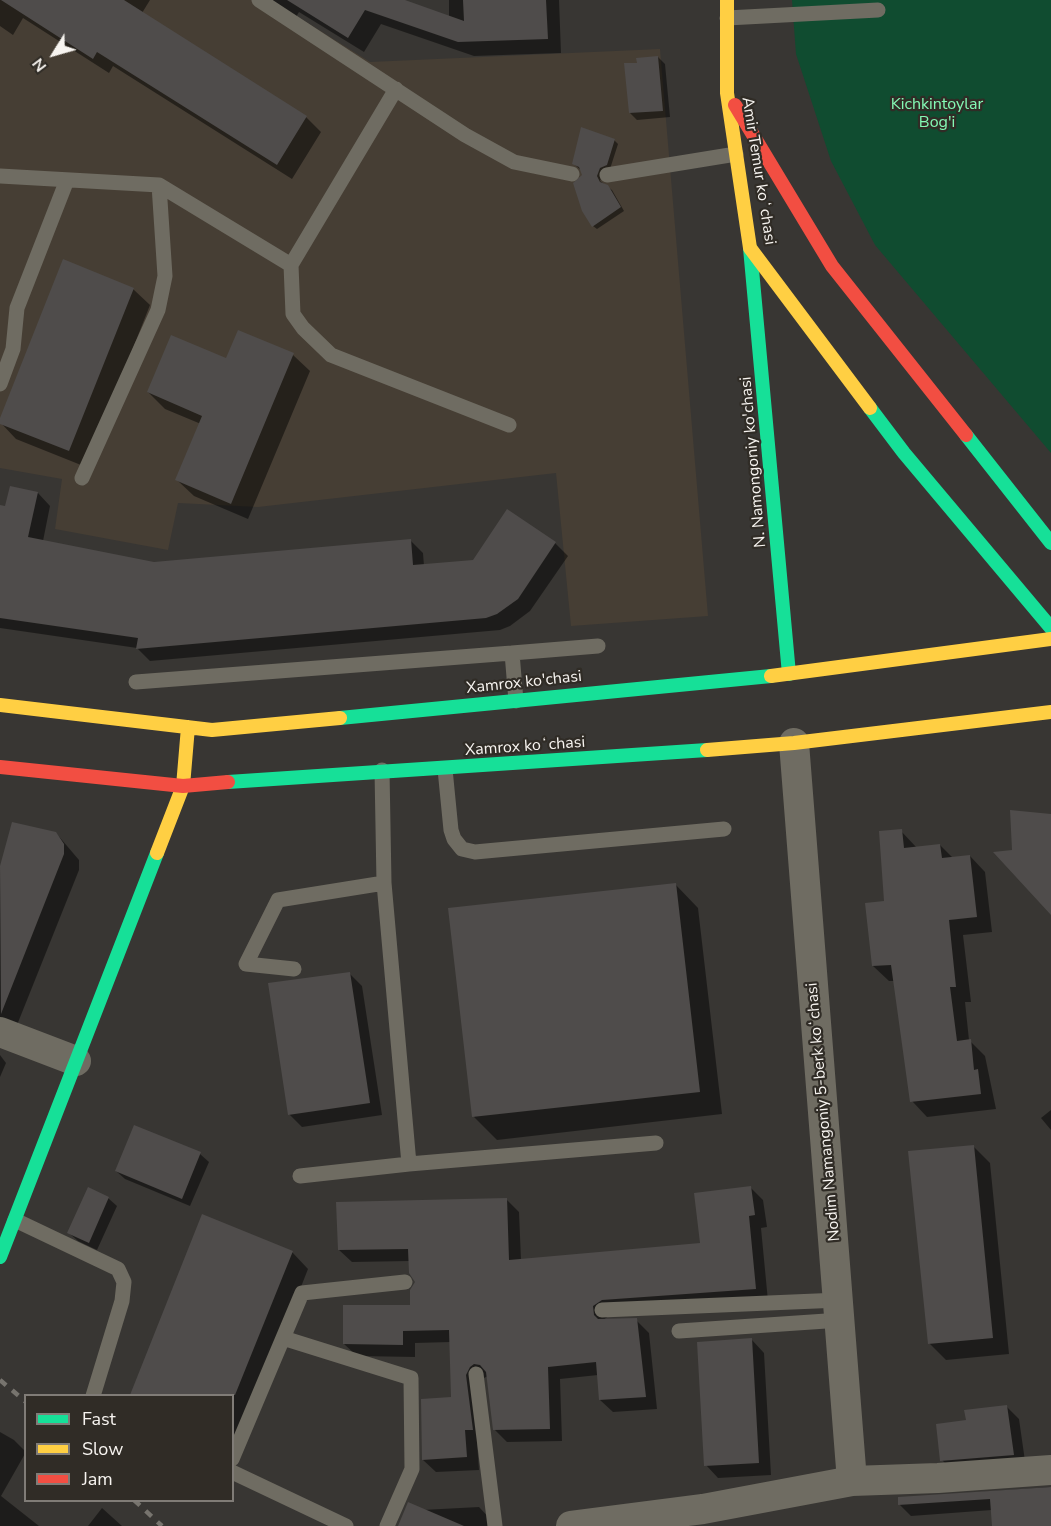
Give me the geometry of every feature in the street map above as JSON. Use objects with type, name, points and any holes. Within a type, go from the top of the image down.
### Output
[{"type":"main road","points":[[728,0],[728,93]]},
{"type":"main road","name":"Amir Temur koʻchasi","points":[[728,93],[750,248],[904,453],[1051,628]]},
{"type":"main road","name":"Amir Temur koʻchasi","points":[[728,93],[832,266],[1051,543]]},
{"type":"main road","name":"N. Namongoniy ko'chasi","points":[[750,248],[789,674]]},
{"type":"main road","name":"Xamrox ko'chasi","points":[[0,705],[212,730],[789,674],[1051,639]]},
{"type":"main road","name":"Xamrox koʻchasi","points":[[0,767],[183,786],[382,770],[445,769],[794,743],[1051,712]]},
{"type":"main road","points":[[0,1257],[183,786],[188,727]]},
{"type":"street","name":"Nodim Namangoniy 5-berk koʻchasi","points":[[794,743],[841,1310],[852,1481]]},
{"type":"street","points":[[0,1032],[76,1061]]},
{"type":"street","points":[[571,1526],[704,1517],[852,1481],[1051,1470]]},
{"type":"lane","points":[[259,0],[465,135],[514,162],[572,174]]},
{"type":"lane","points":[[728,18],[878,10]]},
{"type":"lane","points":[[396,90],[291,265],[293,314],[303,328],[331,355],[509,425]]},
{"type":"lane","points":[[607,175],[736,154]]},
{"type":"lane","points":[[0,176],[159,185],[291,265]]},
{"type":"lane","points":[[0,384],[13,349],[17,308],[67,180]]},
{"type":"lane","points":[[82,478],[158,310],[165,276],[159,185]]},
{"type":"lane","points":[[136,682],[598,646]]},
{"type":"lane","points":[[512,653],[516,701]]},
{"type":"lane","points":[[445,769],[451,830],[454,839],[462,849],[475,852],[724,829]]},
{"type":"lane","points":[[382,770],[384,883],[409,1164]]},
{"type":"lane","points":[[294,969],[246,964],[278,900],[384,883]]},
{"type":"lane","points":[[300,1176],[409,1164],[656,1143]]},
{"type":"lane","points":[[15,1220],[118,1269],[124,1282],[122,1301],[93,1394]]},
{"type":"lane","points":[[234,1454],[302,1293],[405,1282]]},
{"type":"lane","points":[[602,1310],[841,1310]]},
{"type":"lane","points":[[679,1331],[841,1310]]},
{"type":"lane","points":[[283,1338],[411,1378],[412,1468],[387,1526]]},
{"type":"lane","points":[[476,1374],[495,1526]]},
{"type":"lane","points":[[234,1473],[346,1526]]},
{"type":"shaded area","points":[[0,0],[271,0],[370,62],[660,49],[708,616],[571,626],[556,473],[258,507],[178,503],[168,550],[55,529],[62,479],[0,468]]},
{"type":"green space","name":"Kichkintoylar Bog'i","points":[[792,0],[1051,0],[1051,453],[875,245],[831,161],[796,54]]},
{"type":"building","points":[[1,0],[124,0],[307,116],[277,165],[97,52],[93,59]]},
{"type":"building","points":[[287,0],[405,0],[464,21],[463,0],[546,0],[548,39],[458,42],[365,10],[348,38]]},
{"type":"building","points":[[658,56],[663,111],[629,113],[624,63],[637,63],[636,58]]},
{"type":"building","points":[[581,127],[615,139],[607,165],[600,168],[597,176],[600,182],[608,185],[621,207],[592,227],[582,211],[573,183],[582,175],[579,167],[572,164]]},
{"type":"building","points":[[63,259],[134,288],[69,451],[0,424],[0,418]]},
{"type":"building","points":[[238,330],[294,353],[231,504],[175,480],[202,416],[147,392],[171,335],[226,358]]},
{"type":"building","points":[[10,486],[38,492],[28,537],[154,562],[411,539],[413,565],[473,560],[507,509],[556,542],[518,599],[497,614],[486,618],[136,649],[138,638],[0,618],[0,505],[5,506]]},
{"type":"building","points":[[1010,810],[1051,814],[1051,915],[993,852],[1012,850]]},
{"type":"building","points":[[12,822],[56,832],[64,844],[64,854],[1,1014],[0,866]]},
{"type":"building","points":[[902,829],[904,848],[940,844],[942,858],[970,855],[977,917],[949,920],[956,987],[950,987],[957,1041],[971,1039],[974,1070],[978,1069],[981,1094],[910,1102],[891,965],[872,966],[865,903],[884,901],[879,831]]},
{"type":"building","points":[[676,883],[700,1092],[472,1117],[448,908]]},
{"type":"building","points":[[350,972],[370,1103],[288,1115],[268,983]]},
{"type":"building","points":[[134,1125],[201,1152],[182,1199],[115,1171]]},
{"type":"building","points":[[974,1145],[993,1338],[928,1344],[908,1151]]},
{"type":"building","points":[[751,1186],[755,1215],[749,1216],[756,1289],[602,1300],[593,1306],[594,1315],[598,1319],[637,1318],[646,1397],[599,1400],[596,1362],[548,1367],[550,1429],[493,1430],[486,1372],[480,1365],[474,1364],[466,1375],[473,1430],[465,1430],[467,1457],[422,1460],[421,1399],[451,1397],[449,1330],[403,1331],[403,1345],[343,1344],[343,1305],[410,1305],[410,1290],[415,1282],[409,1273],[408,1249],[338,1250],[336,1202],[507,1198],[509,1260],[700,1243],[694,1193]]},
{"type":"building","points":[[88,1187],[109,1197],[89,1243],[67,1233]]},
{"type":"building","points":[[202,1214],[293,1251],[235,1395],[130,1394]]},
{"type":"building","points":[[752,1338],[759,1463],[704,1466],[697,1342]]},
{"type":"building","points":[[1007,1405],[1014,1455],[940,1461],[936,1424],[966,1420],[964,1410]]},
{"type":"building","points":[[1051,1487],[1051,1526],[992,1526],[990,1499],[898,1505],[898,1497]]},
{"type":"building","points":[[408,1502],[464,1526],[398,1526]]},
{"type":"railway","points":[[0,1380],[24,1400]]},
{"type":"railway","points":[[136,1502],[162,1526]]},
{"type":"traffic: fast","points":[[750,248],[789,674]]},
{"type":"traffic: fast","points":[[870,408],[904,453],[1051,628]]},
{"type":"traffic: fast","points":[[966,435],[1051,543]]},
{"type":"traffic: fast","points":[[340,718],[771,676]]},
{"type":"traffic: fast","points":[[228,782],[707,750]]},
{"type":"traffic: fast","points":[[0,1257],[157,853]]},
{"type":"traffic: slow","points":[[727,0],[727,93],[750,248],[870,408]]},
{"type":"traffic: slow","points":[[771,676],[1051,639]]},
{"type":"traffic: slow","points":[[0,705],[212,730],[340,718]]},
{"type":"traffic: slow","points":[[707,750],[794,743],[1051,712]]},
{"type":"traffic: slow","points":[[157,853],[183,786],[188,727]]},
{"type":"traffic: jam","points":[[735,105],[832,266],[966,435]]},
{"type":"traffic: jam","points":[[0,767],[183,786],[228,782]]}]
